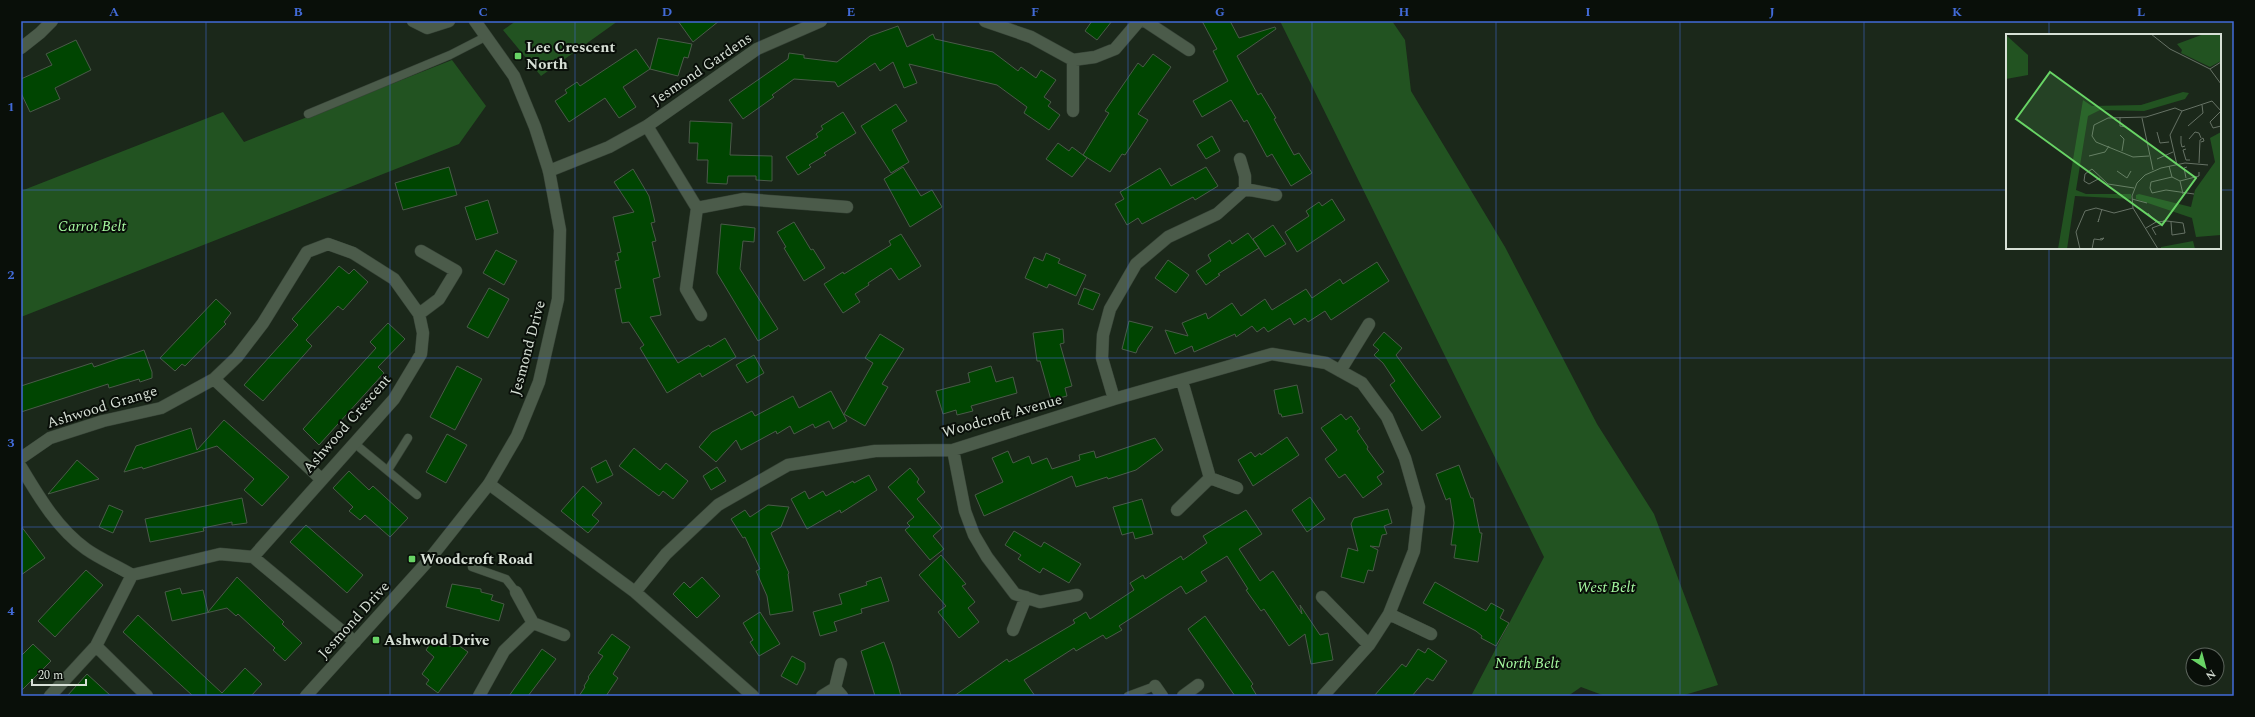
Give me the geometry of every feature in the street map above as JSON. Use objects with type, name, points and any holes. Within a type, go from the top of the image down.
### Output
[{"type":"street","points":[[21,48],[52,21]]},
{"type":"street","points":[[413,21],[427,28],[449,21]]},
{"type":"street","name":"Jesmond Drive","points":[[306,696],[428,562],[489,484],[517,436],[539,382],[558,299],[560,230],[549,171],[535,127],[517,83],[487,36],[475,21]]},
{"type":"street","name":"Jesmond Gardens","points":[[549,171],[610,146],[647,126],[757,49],[821,21]]},
{"type":"street","points":[[985,21],[1031,37],[1073,60],[1095,57],[1115,49],[1139,21]]},
{"type":"street","points":[[1144,21],[1189,50]]},
{"type":"street","points":[[1073,60],[1073,111]]},
{"type":"street","name":"Jesmond Gardens","points":[[647,126],[697,208]]},
{"type":"street","points":[[1114,399],[1102,358],[1103,335],[1110,309],[1136,264],[1168,237],[1217,214],[1245,189],[1245,176],[1240,159]]},
{"type":"street","points":[[1245,189],[1276,195]]},
{"type":"street","points":[[701,315],[686,289],[697,208],[744,199],[847,207]]},
{"type":"street","name":"Ashwood Grange","points":[[21,458],[50,438],[103,421],[160,408],[214,379],[237,357],[262,323],[307,252],[328,244],[353,253]]},
{"type":"street","points":[[419,314],[439,299],[456,271],[421,251]]},
{"type":"street","name":"Ashwood Crescent","points":[[253,557],[394,398],[421,354],[422,333],[419,314],[394,279],[353,253]]},
{"type":"street","points":[[1340,371],[1369,324]]},
{"type":"street","name":"Woodcroft Avenue","points":[[635,592],[666,554],[718,505],[788,465],[874,451],[953,450],[1114,399],[1182,381],[1272,354],[1326,363],[1362,383],[1387,417],[1405,458],[1417,495],[1419,507],[1414,551],[1389,614],[1369,645],[1323,696]]},
{"type":"street","points":[[214,379],[321,479]]},
{"type":"street","points":[[1182,381],[1210,478]]},
{"type":"street","points":[[953,450],[965,511],[974,535],[987,557],[1015,594],[1040,602],[1077,595]]},
{"type":"street","points":[[21,467],[43,504],[63,529],[86,549],[132,575],[220,554],[253,557],[355,642]]},
{"type":"street","points":[[1210,478],[1237,488]]},
{"type":"street","points":[[1177,510],[1210,478]]},
{"type":"street","points":[[489,484],[635,592],[753,696]]},
{"type":"street","points":[[50,696],[96,646],[132,575]]},
{"type":"street","points":[[516,592],[533,623],[564,635]]},
{"type":"street","points":[[1013,630],[1026,597]]},
{"type":"street","points":[[1322,597],[1369,645]]},
{"type":"street","points":[[1389,614],[1431,634]]},
{"type":"street","points":[[479,696],[504,651],[533,623]]},
{"type":"street","points":[[96,646],[147,696]]},
{"type":"street","points":[[822,696],[838,692],[841,664]]},
{"type":"street","points":[[1183,696],[1198,685]]},
{"type":"street","points":[[1155,686],[1162,696]]},
{"type":"lane","points":[[308,114],[450,55],[487,36]]},
{"type":"lane","points":[[388,470],[408,438]]},
{"type":"lane","points":[[354,443],[417,495]]},
{"type":"lane","points":[[472,567],[506,579],[516,592]]},
{"type":"lane","points":[[1128,696],[1155,686]]},
{"type":"green space","points":[[516,21],[618,21],[541,76],[503,30]]},
{"type":"green space","name":"West Belt","points":[[1280,21],[1392,21],[1405,40],[1411,91],[1505,247],[1597,424],[1654,514],[1718,685],[1681,696],[1605,696],[1581,687],[1568,696],[1471,696],[1544,557]]},
{"type":"green space","name":"Carrot Belt","points":[[452,60],[486,106],[459,144],[21,317],[21,191],[223,112],[244,142]]},
{"type":"building","points":[[678,21],[719,21],[693,42]]},
{"type":"building","points":[[1092,21],[1112,21],[1097,40],[1085,31]]},
{"type":"building","points":[[1202,21],[1230,21],[1239,38],[1275,27],[1276,29],[1237,56],[1258,95],[1261,93],[1276,118],[1274,119],[1294,155],[1299,153],[1312,173],[1291,186],[1272,154],[1267,157],[1247,120],[1244,122],[1231,100],[1202,117],[1193,101],[1228,81],[1213,51],[1217,49]]},
{"type":"building","points":[[898,26],[907,47],[933,34],[935,39],[993,52],[1018,71],[1021,67],[1036,78],[1041,70],[1056,80],[1044,97],[1051,102],[1048,106],[1060,115],[1049,130],[1024,113],[1027,107],[997,85],[909,64],[917,83],[904,88],[893,62],[880,71],[875,63],[838,87],[835,82],[794,79],[772,95],[774,97],[743,119],[729,100],[788,59],[789,53],[804,55],[804,58],[837,62],[870,36]]},
{"type":"building","points":[[658,38],[692,44],[688,58],[684,57],[678,76],[650,69]]},
{"type":"building","points":[[76,40],[91,70],[55,88],[60,99],[30,112],[21,93],[21,79],[52,65],[46,54]]},
{"type":"building","points":[[636,49],[650,69],[623,87],[636,107],[619,118],[605,98],[569,122],[555,101],[567,93],[565,90],[577,82],[580,86]]},
{"type":"building","points":[[1153,54],[1171,67],[1138,114],[1148,120],[1125,155],[1122,154],[1110,172],[1083,155],[1109,113],[1105,111],[1138,63],[1143,67]]},
{"type":"building","points":[[896,104],[907,121],[892,130],[909,162],[891,173],[861,126]]},
{"type":"building","points":[[843,112],[856,133],[824,153],[826,155],[809,165],[811,167],[798,175],[786,157],[818,137],[816,134],[823,129],[821,126]]},
{"type":"building","points":[[690,121],[732,123],[730,155],[772,156],[772,181],[756,180],[756,176],[728,176],[727,184],[707,183],[708,160],[697,160],[698,143],[689,143]]},
{"type":"building","points":[[1212,136],[1220,151],[1206,159],[1197,145]]},
{"type":"building","points":[[1058,143],[1069,151],[1072,147],[1087,158],[1072,177],[1046,159]]},
{"type":"building","points":[[449,167],[457,195],[403,210],[395,183]]},
{"type":"building","points":[[903,167],[921,196],[932,190],[942,207],[910,227],[884,179]]},
{"type":"building","points":[[1206,167],[1218,186],[1195,200],[1193,197],[1142,224],[1138,218],[1127,225],[1115,204],[1124,199],[1120,192],[1160,168],[1171,186]]},
{"type":"building","points":[[633,169],[649,196],[655,222],[651,223],[656,241],[652,242],[660,277],[653,279],[661,315],[650,317],[678,363],[709,345],[710,347],[725,338],[736,357],[702,377],[700,373],[667,393],[640,348],[644,345],[629,322],[622,323],[615,289],[621,288],[615,261],[619,260],[617,253],[621,252],[613,217],[634,212],[614,182]]},
{"type":"building","points":[[1332,199],[1345,220],[1297,252],[1285,232],[1309,216],[1306,211],[1319,202],[1322,206]]},
{"type":"building","points":[[488,200],[498,233],[476,240],[465,207]]},
{"type":"building","points":[[794,222],[811,250],[813,249],[825,268],[804,281],[784,248],[786,247],[777,232]]},
{"type":"building","points":[[721,224],[755,228],[754,242],[743,241],[740,269],[778,329],[758,341],[717,273]]},
{"type":"building","points":[[1273,225],[1286,244],[1265,257],[1253,239]]},
{"type":"building","points":[[1248,233],[1259,248],[1218,274],[1220,275],[1206,285],[1196,271],[1211,261],[1208,255],[1230,240],[1232,244]]},
{"type":"building","points":[[901,234],[921,266],[899,280],[891,268],[868,283],[869,285],[855,294],[860,302],[843,313],[824,284],[843,272],[844,274],[891,245],[889,241]]},
{"type":"building","points":[[496,250],[517,261],[504,285],[483,273]]},
{"type":"building","points":[[1046,253],[1060,259],[1058,263],[1086,275],[1076,296],[1049,284],[1047,288],[1025,278],[1034,257],[1043,261]]},
{"type":"building","points":[[1168,260],[1189,275],[1176,293],[1155,278]]},
{"type":"building","points":[[1377,262],[1389,281],[1331,320],[1325,311],[1308,322],[1305,318],[1294,325],[1290,318],[1268,332],[1264,327],[1257,332],[1252,326],[1236,337],[1235,334],[1194,352],[1192,346],[1175,354],[1165,330],[1188,336],[1182,323],[1206,313],[1208,319],[1232,303],[1241,316],[1265,299],[1272,310],[1306,289],[1312,298],[1340,279],[1343,284]]},
{"type":"building","points":[[339,266],[349,274],[354,269],[368,282],[343,310],[338,306],[306,340],[312,346],[263,401],[244,385],[298,325],[292,319]]},
{"type":"building","points":[[489,288],[509,299],[488,338],[467,327]]},
{"type":"building","points":[[1084,288],[1100,294],[1093,310],[1078,304]]},
{"type":"building","points":[[216,299],[231,313],[224,322],[226,324],[185,366],[182,364],[175,371],[160,358]]},
{"type":"building","points":[[1129,321],[1153,327],[1136,353],[1122,349]]},
{"type":"building","points":[[388,323],[405,339],[378,367],[384,373],[319,445],[303,429],[376,348],[370,342]]},
{"type":"building","points":[[1063,329],[1064,343],[1060,344],[1072,386],[1065,388],[1067,396],[1051,400],[1040,361],[1037,361],[1033,333]]},
{"type":"building","points":[[1384,332],[1402,348],[1396,355],[1441,417],[1422,431],[1390,385],[1395,381],[1383,363],[1374,355],[1379,350],[1373,345]]},
{"type":"building","points":[[880,334],[904,349],[882,384],[888,387],[865,426],[844,414],[873,363],[865,358]]},
{"type":"building","points":[[144,350],[152,372],[152,378],[140,382],[139,379],[109,388],[108,384],[21,412],[21,386],[92,363],[94,367]]},
{"type":"building","points":[[754,355],[764,373],[747,383],[736,365]]},
{"type":"building","points":[[457,366],[482,379],[455,430],[430,417]]},
{"type":"building","points":[[991,366],[996,382],[1013,377],[1017,393],[971,406],[973,411],[957,415],[956,410],[943,414],[936,391],[970,382],[968,373]]},
{"type":"building","points":[[1297,385],[1303,413],[1282,417],[1281,414],[1279,414],[1274,390]]},
{"type":"building","points":[[831,391],[847,421],[833,429],[829,421],[815,428],[813,424],[794,434],[790,426],[777,434],[776,431],[741,450],[736,440],[716,462],[699,447],[712,432],[752,411],[755,416],[793,396],[799,408]]},
{"type":"building","points":[[1341,414],[1346,420],[1351,416],[1360,429],[1357,431],[1368,447],[1367,449],[1384,472],[1377,477],[1382,484],[1363,498],[1345,474],[1339,478],[1325,459],[1337,450],[1321,428]]},
{"type":"building","points":[[224,420],[289,477],[262,506],[244,490],[254,479],[217,446],[143,469],[142,467],[124,472],[136,446],[191,428],[197,450]]},
{"type":"building","points":[[447,434],[467,445],[446,483],[426,472]]},
{"type":"building","points":[[1287,437],[1299,455],[1253,486],[1238,460],[1251,452],[1255,457],[1260,453],[1261,455]]},
{"type":"building","points":[[1155,438],[1163,450],[1136,470],[1108,479],[1107,477],[1076,487],[1072,476],[984,516],[975,495],[1003,482],[992,458],[1008,451],[1013,463],[1029,456],[1032,464],[1047,458],[1052,469],[1080,460],[1079,455],[1094,451],[1096,458]]},
{"type":"building","points":[[634,448],[660,470],[666,463],[688,481],[673,499],[663,491],[659,496],[619,466]]},
{"type":"building","points":[[77,460],[99,479],[48,494],[67,472]]},
{"type":"building","points":[[606,460],[613,475],[597,483],[591,468]]},
{"type":"building","points":[[1459,465],[1471,498],[1473,498],[1480,533],[1482,533],[1478,562],[1454,558],[1456,545],[1451,545],[1454,523],[1450,498],[1446,500],[1436,474]]},
{"type":"building","points":[[717,467],[726,481],[711,490],[703,476]]},
{"type":"building","points":[[910,468],[919,479],[917,482],[925,492],[917,499],[942,528],[933,536],[944,549],[930,560],[905,530],[910,526],[907,523],[914,517],[888,487]]},
{"type":"building","points":[[349,471],[369,490],[373,486],[408,518],[390,537],[365,515],[360,520],[349,511],[353,507],[333,488]]},
{"type":"building","points":[[869,475],[877,490],[841,513],[840,510],[807,529],[791,499],[805,491],[809,499],[823,491],[826,496],[853,481],[854,483]]},
{"type":"building","points":[[583,486],[602,503],[592,515],[599,521],[588,533],[561,511]]},
{"type":"building","points":[[1310,497],[1325,519],[1307,532],[1292,510]]},
{"type":"building","points":[[242,498],[247,523],[232,525],[232,522],[203,528],[204,531],[150,542],[145,519]]},
{"type":"building","points":[[1142,499],[1153,534],[1135,539],[1133,532],[1122,535],[1113,507]]},
{"type":"building","points":[[109,505],[123,511],[113,533],[99,527]]},
{"type":"building","points":[[768,505],[789,507],[781,527],[771,533],[789,573],[793,611],[770,615],[767,596],[756,571],[760,569],[745,537],[743,538],[731,519],[745,510],[750,517]]},
{"type":"building","points":[[1388,509],[1392,523],[1384,526],[1387,534],[1382,535],[1379,547],[1370,546],[1378,550],[1373,571],[1368,570],[1364,583],[1341,577],[1348,548],[1358,551],[1351,524],[1354,518]]},
{"type":"building","points":[[1246,510],[1262,534],[1239,549],[1260,581],[1273,571],[1302,614],[1300,605],[1320,635],[1328,633],[1333,660],[1311,664],[1305,634],[1289,646],[1264,609],[1261,611],[1246,590],[1248,589],[1227,556],[1201,572],[1207,581],[1186,594],[1181,586],[1119,626],[1122,630],[1106,639],[1103,635],[1076,651],[1074,648],[1024,680],[1035,696],[954,696],[1007,659],[1009,662],[1075,623],[1073,620],[1086,612],[1090,619],[1134,590],[1130,583],[1143,575],[1145,579],[1181,556],[1183,560],[1207,543],[1203,536]]},
{"type":"building","points":[[306,525],[363,575],[347,593],[290,542]]},
{"type":"building","points":[[21,526],[45,558],[21,575]]},
{"type":"building","points":[[1014,531],[1041,547],[1044,542],[1081,564],[1069,583],[1043,568],[1040,573],[1018,559],[1021,555],[1005,545]]},
{"type":"building","points":[[941,555],[966,584],[962,586],[975,602],[968,608],[979,622],[959,638],[938,612],[946,606],[919,575]]},
{"type":"building","points":[[86,570],[103,585],[55,637],[38,621]]},
{"type":"building","points":[[237,577],[284,622],[282,624],[302,643],[285,661],[273,650],[275,648],[238,614],[236,616],[227,608],[172,621],[165,592],[180,588],[182,594],[203,590],[208,612]]},
{"type":"building","points":[[702,577],[720,596],[697,618],[673,594],[684,582],[690,588]]},
{"type":"building","points":[[881,577],[889,601],[861,609],[862,613],[834,622],[837,631],[820,636],[813,612],[842,604],[839,594],[867,585],[866,582]]},
{"type":"building","points":[[1435,582],[1486,611],[1491,603],[1504,610],[1500,618],[1509,623],[1496,646],[1481,638],[1482,636],[1476,631],[1423,603]]},
{"type":"building","points":[[452,584],[481,589],[481,592],[493,595],[491,600],[504,604],[499,621],[446,607]]},
{"type":"building","points":[[760,612],[780,644],[759,656],[750,642],[753,640],[743,623]]},
{"type":"building","points":[[138,615],[222,693],[245,668],[262,684],[251,696],[193,696],[123,632]]},
{"type":"building","points":[[1205,616],[1253,684],[1251,686],[1257,696],[1235,696],[1188,629]]},
{"type":"building","points":[[612,634],[630,647],[613,674],[618,678],[606,696],[579,696],[585,687],[584,686],[589,678],[588,677],[603,656],[598,653]]},
{"type":"building","points":[[435,637],[450,647],[454,642],[468,652],[438,693],[426,684],[429,680],[422,674],[434,657],[426,650]]},
{"type":"building","points":[[884,642],[901,696],[875,696],[861,651]]},
{"type":"building","points":[[33,644],[51,661],[21,691],[21,656]]},
{"type":"building","points":[[1428,648],[1447,661],[1433,681],[1427,678],[1412,696],[1374,696],[1402,664],[1406,667],[1418,649],[1425,653]]},
{"type":"building","points":[[542,649],[556,659],[528,696],[509,696]]},
{"type":"building","points":[[792,656],[805,663],[805,669],[797,685],[781,676]]},
{"type":"building","points":[[87,674],[111,696],[67,696]]},
{"type":"place","name":"Lee Crescent North","points":[[518,56]]},
{"type":"place","name":"Woodcroft Road","points":[[412,559]]},
{"type":"place","name":"Ashwood Drive","points":[[376,640]]},
{"type":"park label","name":"North Belt","points":[[1527,663]]}]
